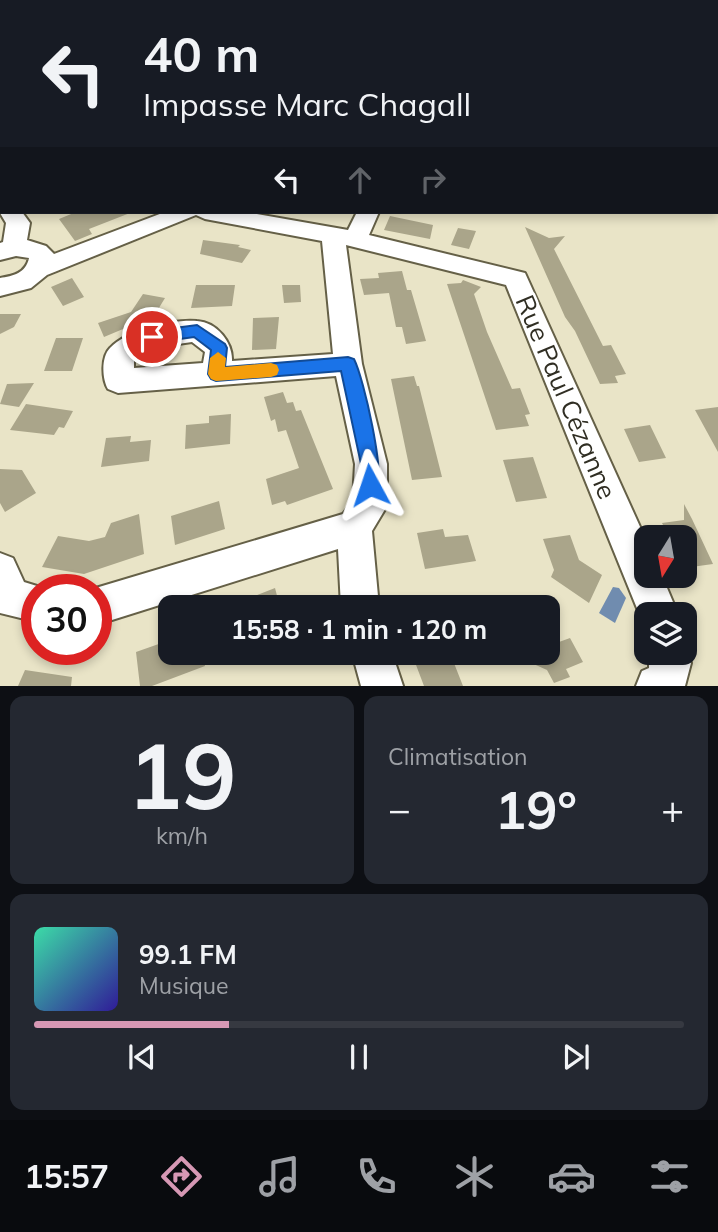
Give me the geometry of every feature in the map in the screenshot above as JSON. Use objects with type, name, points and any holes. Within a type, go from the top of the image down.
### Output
[{"type":"street","points":[[4,249],[18,223],[12,214]]},
{"type":"street","points":[[0,287],[14,285],[30,278],[41,268],[181,214]]},
{"type":"street","name":"Rue Paul Cézanne","points":[[216,214],[344,237],[516,279],[654,602]]},
{"type":"street","points":[[112,601],[354,527],[370,506],[371,464],[348,364],[344,237],[366,214]]},
{"type":"street","points":[[4,249],[32,248],[42,256],[41,268]]},
{"type":"street","points":[[216,374],[348,364]]},
{"type":"street","points":[[354,527],[359,595]]},
{"type":"street","points":[[0,571],[12,599],[21,600]]},
{"type":"street","points":[[376,665],[382,686]]},
{"type":"street","points":[[657,686],[666,682],[670,665]]},
{"type":"water","points":[[613,587],[619,588],[626,598],[615,623],[599,613]]},
{"type":"building","points":[[71,214],[127,214],[89,229],[92,234],[75,241],[59,219]]},
{"type":"building","points":[[390,216],[433,225],[430,239],[384,230]]},
{"type":"building","points":[[525,227],[549,238],[565,236],[554,249],[603,346],[611,345],[626,374],[615,376],[618,383],[600,384],[575,331],[565,317]]},
{"type":"building","points":[[458,228],[476,231],[469,249],[451,245]]},
{"type":"building","points":[[203,240],[240,245],[238,247],[251,250],[242,263],[200,254]]},
{"type":"building","points":[[402,271],[407,290],[411,290],[426,341],[406,344],[402,327],[396,327],[389,293],[364,295],[360,279],[379,278],[378,273]]},
{"type":"building","points":[[72,278],[84,297],[63,306],[51,287]]},
{"type":"building","points":[[463,280],[481,287],[474,294],[487,332],[512,389],[520,388],[530,414],[525,415],[529,426],[496,430],[447,284],[461,283]]},
{"type":"building","points":[[196,285],[235,285],[232,306],[191,308]]},
{"type":"building","points":[[282,285],[300,285],[301,302],[284,303]]},
{"type":"building","points":[[143,294],[165,298],[154,316],[104,337],[98,323],[131,312]]},
{"type":"building","points":[[0,314],[21,314],[14,327],[0,334]]},
{"type":"building","points":[[279,317],[276,349],[252,350],[253,318]]},
{"type":"building","points":[[56,338],[83,338],[72,371],[44,371]]},
{"type":"building","points":[[414,376],[419,386],[442,477],[412,480],[391,379]]},
{"type":"building","points":[[34,383],[19,407],[0,404],[7,384]]},
{"type":"building","points":[[283,392],[287,403],[293,402],[296,411],[301,410],[333,489],[287,505],[285,501],[272,505],[266,479],[299,468],[286,430],[278,432],[275,419],[271,421],[264,397]]},
{"type":"building","points":[[26,404],[73,411],[64,428],[59,427],[54,435],[10,430]]},
{"type":"building","points":[[718,407],[718,452],[695,410]]},
{"type":"building","points":[[231,414],[230,444],[185,449],[186,425],[209,423],[209,416]]},
{"type":"building","points":[[650,425],[666,458],[639,462],[624,429]]},
{"type":"building","points":[[131,436],[130,442],[151,440],[149,461],[101,467],[106,438]]},
{"type":"building","points":[[533,457],[547,498],[516,502],[503,460]]},
{"type":"building","points":[[0,469],[22,470],[36,493],[5,512],[0,503]]},
{"type":"building","points":[[219,501],[225,529],[175,545],[171,516]]},
{"type":"building","points":[[684,504],[695,525],[662,523],[684,520]]},
{"type":"building","points":[[139,514],[144,554],[84,574],[42,567],[58,536],[89,541],[105,537],[111,523]]},
{"type":"building","points":[[443,529],[445,537],[468,535],[476,561],[425,569],[417,533]]},
{"type":"building","points":[[697,530],[713,564],[697,566]]},
{"type":"building","points":[[570,535],[579,560],[602,575],[589,603],[551,577],[554,570],[543,539]]},
{"type":"building","points":[[275,588],[277,595],[257,595]]},
{"type":"building","points":[[570,638],[583,662],[566,669],[570,677],[554,683],[547,670],[536,665],[560,665],[560,642]]},
{"type":"building","points":[[158,644],[158,665],[205,666],[152,686],[140,686],[136,652]]},
{"type":"building","points":[[416,665],[455,665],[463,686],[424,686]]},
{"type":"building","points":[[25,670],[72,677],[71,686],[18,686]]},
{"type":"slow traffic","points":[[218,358],[216,374],[271,370]]},
{"type":"route","points":[[152,337],[197,331],[219,348],[216,374],[348,364],[371,464],[370,485]]}]
